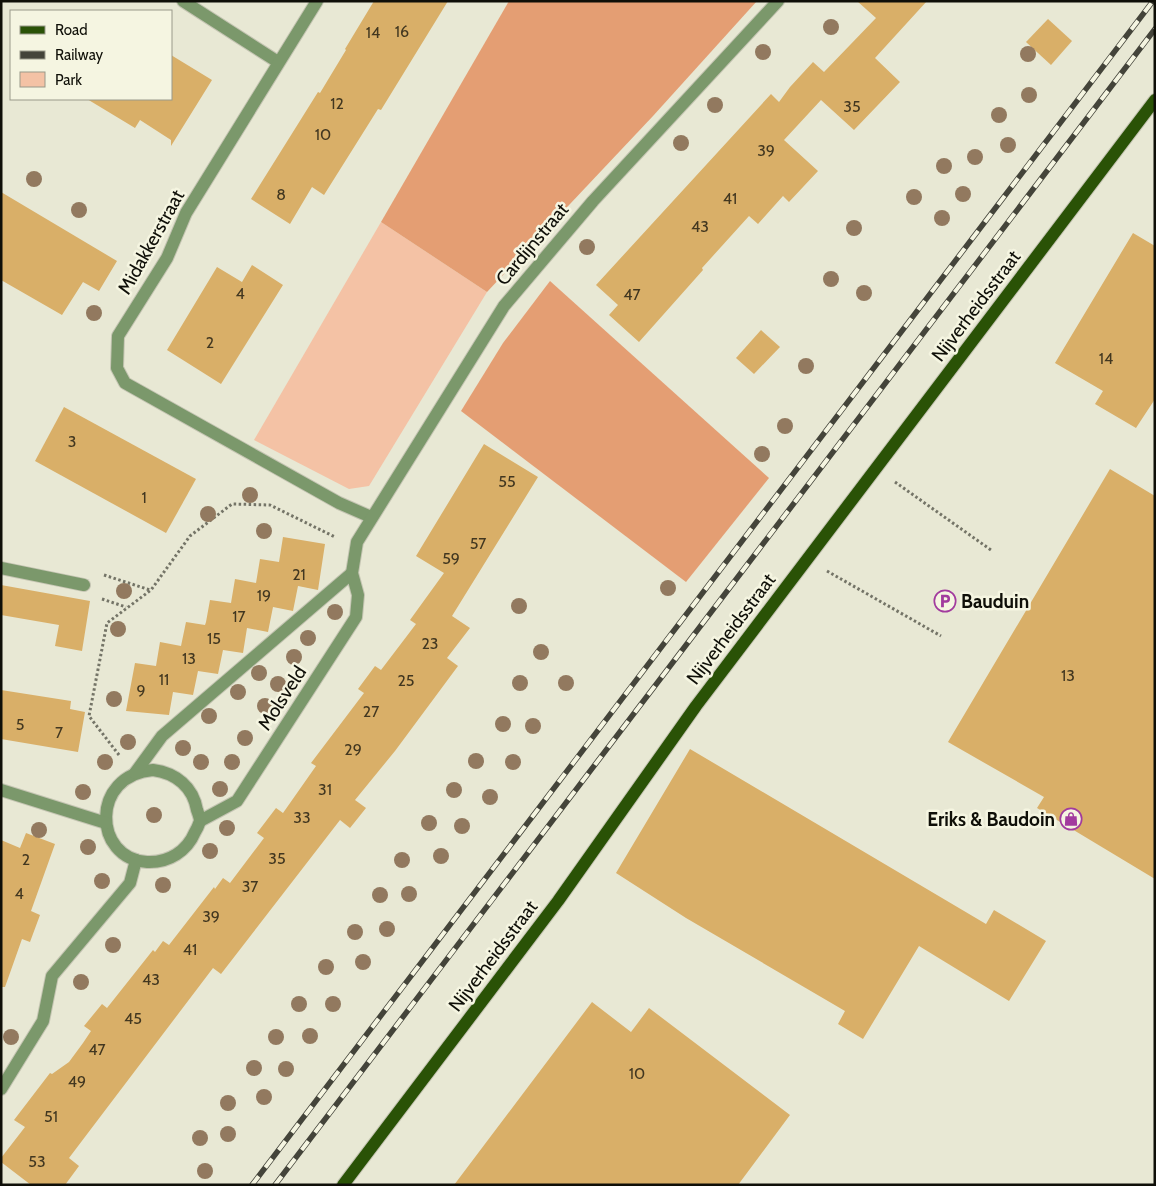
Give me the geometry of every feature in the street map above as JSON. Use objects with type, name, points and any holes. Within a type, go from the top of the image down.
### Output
[{"type":"main road","name":"Nijverheidsstraat","points":[[343,1185],[552,909],[696,706],[1155,100]]},
{"type":"street","points":[[183,1],[278,62]]},
{"type":"street","name":"Midakkerstraat","points":[[318,1],[278,62],[186,213],[167,258],[118,336],[117,368],[125,383],[339,503],[372,517]]},
{"type":"street","name":"Cardijnstraat","points":[[356,545],[504,306],[593,201],[778,1]]},
{"type":"street","name":"Molsveld","points":[[200,821],[237,800],[356,617],[358,595],[352,573],[356,545]]},
{"type":"street","points":[[1,568],[84,585]]},
{"type":"street","points":[[135,773],[162,736],[352,573]]},
{"type":"street","points":[[153,770],[162,771],[179,779],[189,789],[195,800],[200,821],[186,847],[178,854],[163,861],[136,860],[121,851],[113,841],[106,823],[107,805],[116,788],[125,779],[135,773],[153,770]]},
{"type":"street","points":[[1,790],[106,823]]},
{"type":"street","points":[[1,1089],[43,1021],[52,976],[130,883],[136,860]]},
{"type":"path","points":[[876,469],[991,550]]},
{"type":"path","points":[[135,773],[103,736],[89,716],[107,623],[151,590],[190,536],[232,504],[270,505],[356,545]]},
{"type":"path","points":[[806,560],[941,636]]},
{"type":"path","points":[[84,585],[94,576],[106,575],[151,590]]},
{"type":"green space","points":[[381,222],[487,292],[369,486],[349,489],[254,440]]},
{"type":"shaded area","points":[[509,1],[757,1],[653,116],[487,292],[381,222]]},
{"type":"shaded area","points":[[550,281],[769,478],[686,582],[461,411],[503,343]]},
{"type":"building","points":[[374,1],[448,1],[381,110],[378,109],[324,195],[312,187],[290,224],[251,199],[318,92],[320,93]]},
{"type":"building","points":[[857,1],[927,1],[875,58],[900,82],[854,130],[821,100],[784,140],[818,171],[789,202],[783,196],[758,224],[749,216],[639,342],[609,315],[618,305],[596,285],[771,94],[779,102],[813,62],[824,72],[876,18]]},
{"type":"building","points":[[1048,19],[1072,41],[1051,65],[1026,42]]},
{"type":"building","points":[[172,56],[212,80],[171,146],[171,140],[140,120],[135,128],[89,100],[172,100]]},
{"type":"building","points":[[1,192],[117,261],[99,291],[83,282],[62,315],[1,280]]},
{"type":"building","points":[[1133,233],[1155,246],[1155,399],[1136,428],[1095,404],[1103,391],[1055,363]]},
{"type":"building","points":[[252,265],[283,285],[221,384],[167,350],[217,267],[242,282]]},
{"type":"building","points":[[761,330],[780,347],[754,374],[736,358]]},
{"type":"building","points":[[64,407],[196,479],[166,533],[35,461]]},
{"type":"building","points":[[484,444],[538,477],[452,616],[470,628],[447,658],[458,666],[395,751],[355,800],[366,808],[350,828],[340,820],[221,974],[213,968],[69,1158],[79,1166],[65,1185],[31,1185],[1,1162],[1,1158],[25,1127],[14,1120],[50,1073],[52,1074],[69,1062],[91,1031],[84,1026],[102,1004],[107,1008],[153,950],[155,952],[163,941],[169,945],[223,878],[230,883],[264,838],[257,833],[276,808],[283,813],[316,766],[311,763],[364,693],[358,689],[375,666],[381,670],[416,624],[410,620],[444,573],[416,556]]},
{"type":"building","points":[[1110,469],[1155,496],[1155,879],[1037,808],[1044,797],[948,742]]},
{"type":"building","points":[[283,537],[325,544],[318,590],[298,586],[293,611],[273,607],[268,632],[247,628],[243,653],[223,650],[218,674],[198,671],[193,695],[173,692],[169,715],[126,711],[135,663],[156,666],[160,642],[181,646],[186,622],[205,625],[210,600],[231,603],[235,579],[256,583],[260,559],[279,562]]},
{"type":"building","points":[[1,585],[90,601],[82,651],[55,646],[59,625],[1,615]]},
{"type":"building","points":[[1,690],[71,701],[70,709],[85,712],[78,752],[1,739]]},
{"type":"building","points":[[690,749],[986,924],[994,910],[1046,941],[1009,1001],[919,946],[863,1039],[838,1024],[845,1011],[686,918],[616,873]]},
{"type":"building","points":[[26,833],[55,844],[31,911],[40,915],[30,942],[22,939],[5,987],[1,987],[1,840],[20,848]]},
{"type":"building","points":[[592,1002],[631,1032],[649,1008],[790,1115],[738,1185],[454,1185]]},
{"type":"railway","points":[[252,1185],[1153,1]]},
{"type":"railway","points":[[275,1185],[1155,29]]},
{"type":"place","name":"Bauduin","points":[[945,601]]},
{"type":"place","name":"Eriks & Baudoin","points":[[1071,819]]}]
